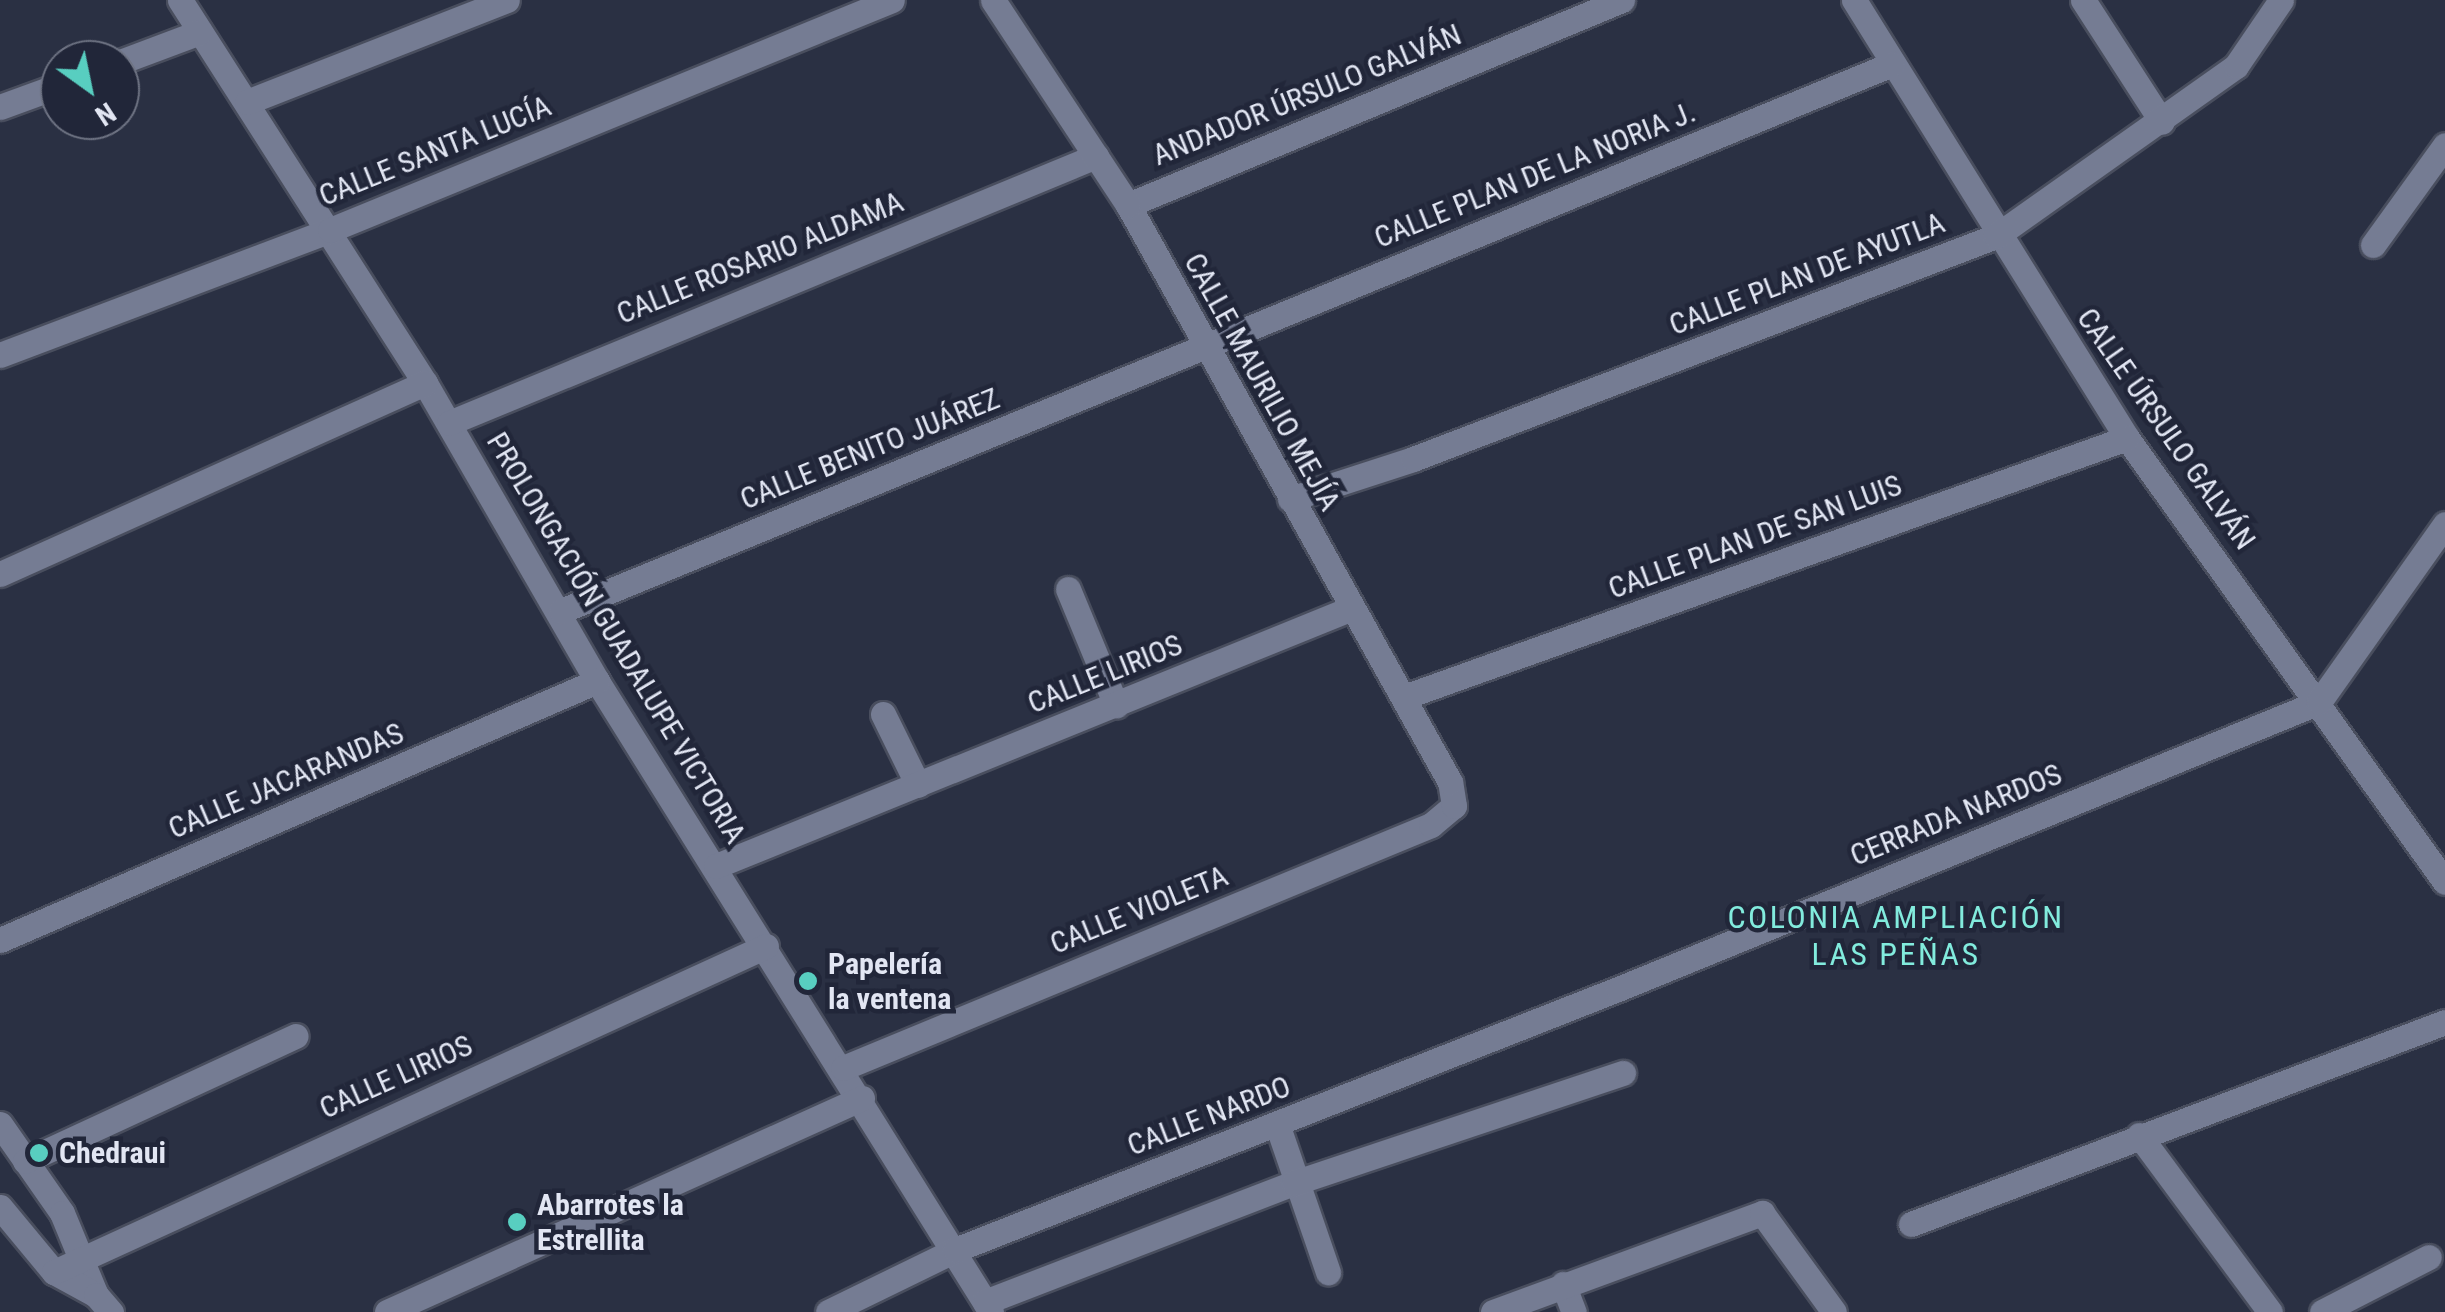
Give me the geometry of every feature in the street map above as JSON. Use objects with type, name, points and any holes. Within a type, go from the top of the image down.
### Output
[{"type":"street","name":"PROLONGACIÓN GUADALUPE VICTORIA","points":[[180,0],[330,230],[561,611],[598,681],[844,1068],[988,1307]]},
{"type":"street","points":[[247,102],[507,0]]},
{"type":"street","name":"CALLE SANTA LUCÍA","points":[[0,355],[330,230],[892,0]]},
{"type":"street","name":"CALLE MAURILIO MEJÍA","points":[[993,0],[1128,204],[1203,347],[1404,697],[1450,782],[1454,806]]},
{"type":"street","name":"ANDADOR ÚRSULO GALVÁN","points":[[1128,204],[1622,0]]},
{"type":"street","name":"CALLE ÚRSULO GALVÁN","points":[[1854,0],[1996,236],[2128,438],[2442,869]]},
{"type":"street","points":[[2083,0],[2162,122]]},
{"type":"street","name":"CALLE PLAN DE AYUTLA","points":[[1290,500],[1413,460],[1996,236],[2236,66],[2281,0]]},
{"type":"street","points":[[140,54],[200,32]]},
{"type":"street","name":"CALLE PLAN DE LA NORIA J.","points":[[1203,347],[1892,64]]},
{"type":"street","points":[[0,107],[40,92]]},
{"type":"street","points":[[2374,246],[2445,145]]},
{"type":"street","name":"CALLE ROSARIO ALDAMA","points":[[449,423],[1096,156]]},
{"type":"street","name":"CALLE BENITO JUÁREZ","points":[[561,611],[1203,347]]},
{"type":"street","points":[[0,574],[425,384]]},
{"type":"street","name":"CALLE PLAN DE SAN LUIS","points":[[1404,697],[2128,438]]},
{"type":"street","points":[[2319,702],[2445,524]]},
{"type":"street","points":[[1068,589],[1116,704]]},
{"type":"street","name":"CALLE LIRIOS","points":[[716,866],[1352,608]]},
{"type":"street","name":"CALLE JACARANDAS","points":[[0,940],[598,681]]},
{"type":"street","name":"CERRADA NARDOS","points":[[1618,989],[2319,702]]},
{"type":"street","points":[[883,714],[918,785]]},
{"type":"street","name":"CALLE VIOLETA","points":[[844,1068],[1431,824],[1454,806]]},
{"type":"street","name":"CALLE LIRIOS","points":[[54,1272],[82,1254],[766,946]]},
{"type":"street","name":"CALLE NARDO","points":[[828,1312],[954,1250],[1618,989]]},
{"type":"street","points":[[1912,1224],[2445,1022]]},
{"type":"street","points":[[25,1161],[296,1036]]},
{"type":"street","points":[[988,1307],[1294,1183],[1624,1072]]},
{"type":"street","points":[[387,1312],[862,1098]]},
{"type":"street","points":[[0,1124],[82,1254],[104,1303]]},
{"type":"street","points":[[1277,1124],[1294,1183],[1328,1272]]},
{"type":"street","points":[[2139,1136],[2270,1312]]},
{"type":"street","points":[[0,1206],[54,1272],[104,1303]]},
{"type":"street","points":[[1494,1312],[1762,1213],[1834,1312]]},
{"type":"street","points":[[2322,1312],[2429,1257]]},
{"type":"street","points":[[1563,1284],[1574,1312]]},
{"type":"place","name":"Papelería la ventena","points":[[808,981]]},
{"type":"place","name":"Chedraui","points":[[39,1153]]},
{"type":"place","name":"Abarrotes la Estrellita","points":[[517,1222]]},
{"type":"district","name":"COLONIA AMPLIACIÓN LAS PEÑAS","points":[[1896,936]]}]
